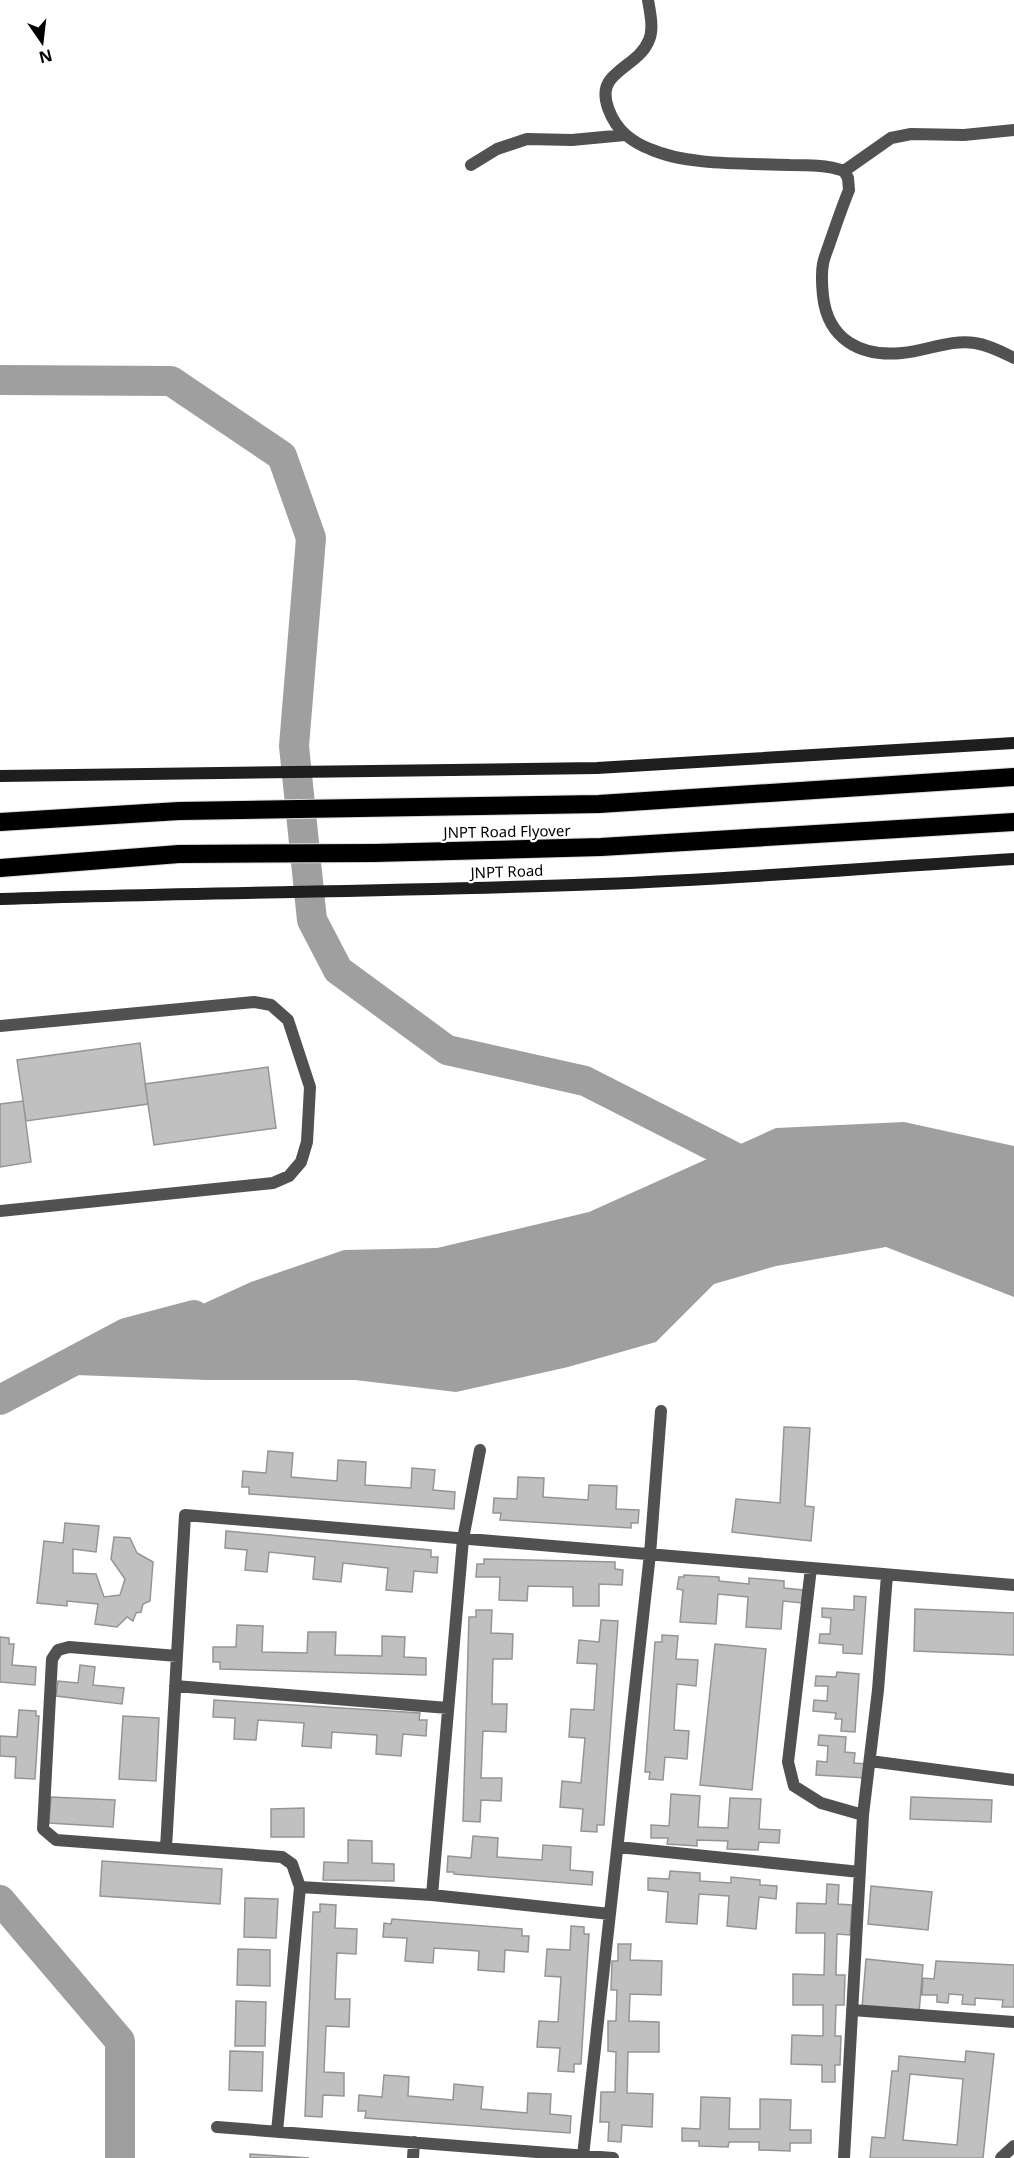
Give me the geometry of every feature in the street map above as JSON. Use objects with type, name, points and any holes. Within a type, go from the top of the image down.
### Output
[{"type":"highway","name":"JNPT Road Flyover","points":[[0,822],[179,811],[599,804],[1014,777]]},
{"type":"highway","name":"JNPT Road Flyover","points":[[0,868],[179,854],[374,853],[602,847],[1014,822]]},
{"type":"street","points":[[648,0],[651,15],[650,39],[638,57],[610,80],[606,89],[606,98],[610,115],[625,135],[663,155],[692,160],[802,165],[844,171],[891,138],[911,134],[964,135],[1014,130]]},
{"type":"street","points":[[471,165],[498,148],[527,140],[572,140],[625,135]]},
{"type":"street","points":[[844,171],[848,178],[849,190],[823,264],[822,286],[830,324],[842,339],[856,346],[884,354],[903,353],[956,343],[974,343],[996,349],[1014,358]]},
{"type":"street","points":[[0,776],[597,768],[1014,743]]},
{"type":"street","name":"JNPT Road","points":[[0,899],[604,884],[1014,859]]},
{"type":"street","points":[[0,1026],[254,1002],[272,1005],[288,1020],[310,1087],[307,1142],[301,1162],[289,1176],[273,1183],[0,1211]]},
{"type":"street","points":[[583,2156],[650,1554],[661,1411]]},
{"type":"street","points":[[432,1895],[463,1539],[480,1450]]},
{"type":"street","points":[[166,1848],[185,1515],[1014,1585]]},
{"type":"street","points":[[811,1568],[788,1762],[794,1786],[821,1803],[863,1815]]},
{"type":"street","points":[[844,2158],[863,1815],[878,1690],[887,1575]]},
{"type":"street","points":[[177,1656],[69,1647],[58,1650],[52,1659],[43,1829],[56,1840],[282,1857],[292,1864],[300,1887],[277,2132]]},
{"type":"street","points":[[176,1686],[448,1708]]},
{"type":"street","points":[[870,1761],[1014,1780]]},
{"type":"street","points":[[618,1847],[860,1872]]},
{"type":"street","points":[[300,1887],[432,1895],[610,1914]]},
{"type":"street","points":[[852,2010],[1014,2022]]},
{"type":"street","points":[[217,2127],[613,2158]]},
{"type":"street","points":[[413,2158],[414,2142]]},
{"type":"street","points":[[1001,2158],[1014,2146]]},
{"type":"shaded area","points":[[904,1122],[1014,1146],[1014,1297],[886,1247],[776,1266],[714,1284],[656,1342],[568,1367],[456,1392],[355,1380],[207,1380],[49,1374],[251,1282],[344,1250],[437,1248],[589,1212],[776,1128]]},
{"type":"building","points":[[140,1043],[148,1104],[26,1121],[17,1060]]},
{"type":"building","points":[[268,1067],[276,1128],[154,1145],[145,1084]]},
{"type":"building","points":[[23,1101],[31,1162],[0,1167],[0,1104]]},
{"type":"building","points":[[784,1427],[810,1428],[805,1506],[814,1507],[811,1541],[732,1532],[736,1499],[780,1503]]},
{"type":"building","points":[[268,1451],[293,1453],[291,1477],[337,1481],[338,1460],[366,1462],[365,1485],[411,1488],[412,1468],[435,1470],[433,1490],[455,1492],[454,1509],[249,1494],[249,1487],[242,1487],[243,1471],[266,1473]]},
{"type":"building","points":[[518,1477],[544,1478],[543,1497],[588,1500],[589,1485],[617,1486],[616,1509],[639,1510],[638,1523],[631,1523],[631,1528],[500,1520],[501,1513],[493,1513],[494,1498],[517,1499]]},
{"type":"building","points":[[65,1523],[99,1526],[96,1552],[73,1549],[73,1573],[96,1574],[104,1597],[120,1595],[125,1579],[111,1559],[114,1537],[130,1538],[137,1553],[153,1562],[150,1601],[143,1604],[141,1612],[136,1613],[133,1621],[127,1617],[117,1627],[95,1624],[98,1604],[67,1601],[67,1606],[37,1603],[44,1541],[63,1543]]},
{"type":"building","points":[[226,1531],[431,1550],[431,1557],[438,1557],[437,1573],[414,1571],[412,1592],[386,1590],[388,1568],[343,1563],[341,1582],[313,1579],[315,1557],[269,1552],[267,1572],[245,1570],[247,1550],[225,1548]]},
{"type":"building","points":[[484,1559],[615,1562],[615,1569],[623,1570],[622,1585],[599,1584],[599,1606],[573,1606],[573,1587],[528,1586],[527,1601],[499,1600],[500,1577],[476,1577],[477,1564],[484,1564]]},
{"type":"building","points":[[684,1575],[719,1577],[719,1581],[749,1584],[749,1578],[784,1581],[784,1588],[803,1590],[802,1603],[783,1601],[781,1629],[746,1627],[748,1597],[718,1594],[716,1624],[680,1622],[683,1590],[677,1589],[679,1577],[684,1577]]},
{"type":"building","points":[[854,1596],[866,1597],[862,1654],[843,1653],[843,1645],[819,1643],[820,1634],[830,1634],[831,1618],[822,1617],[822,1608],[854,1610]]},
{"type":"building","points":[[915,1609],[1014,1613],[1014,1655],[914,1651]]},
{"type":"building","points":[[476,1610],[492,1610],[491,1633],[513,1634],[512,1659],[493,1659],[492,1704],[507,1704],[506,1732],[483,1731],[481,1778],[502,1778],[501,1801],[481,1800],[480,1822],[463,1821],[469,1617],[476,1617]]},
{"type":"building","points":[[601,1620],[618,1621],[604,1825],[597,1825],[597,1832],[581,1831],[583,1809],[560,1807],[562,1781],[581,1783],[585,1738],[569,1737],[571,1709],[594,1710],[597,1664],[577,1663],[579,1640],[599,1642]]},
{"type":"building","points":[[237,1625],[263,1626],[262,1652],[307,1653],[308,1632],[336,1632],[335,1655],[382,1656],[382,1636],[405,1637],[404,1657],[426,1658],[426,1675],[220,1669],[220,1662],[213,1662],[213,1647],[236,1647]]},
{"type":"building","points":[[662,1635],[678,1636],[676,1659],[698,1660],[696,1686],[677,1684],[674,1730],[689,1731],[687,1759],[665,1757],[663,1780],[649,1779],[650,1772],[645,1772],[655,1642],[662,1642]]},
{"type":"building","points":[[0,1637],[9,1638],[9,1644],[14,1644],[12,1665],[36,1667],[35,1685],[0,1682]]},
{"type":"building","points":[[715,1644],[766,1649],[752,1790],[700,1785]]},
{"type":"building","points":[[80,1665],[95,1667],[93,1685],[124,1688],[122,1704],[56,1696],[58,1681],[78,1683]]},
{"type":"building","points":[[837,1672],[859,1674],[855,1732],[841,1731],[842,1719],[835,1719],[836,1713],[813,1711],[814,1700],[827,1701],[828,1686],[815,1686],[816,1676],[836,1677]]},
{"type":"building","points":[[214,1700],[420,1713],[419,1720],[427,1720],[426,1736],[403,1734],[401,1756],[376,1754],[377,1735],[332,1732],[331,1748],[302,1746],[304,1723],[258,1720],[256,1740],[234,1739],[235,1718],[213,1717]]},
{"type":"building","points":[[19,1710],[36,1711],[36,1716],[39,1716],[35,1779],[15,1778],[16,1757],[0,1756],[0,1736],[17,1737]]},
{"type":"building","points":[[123,1716],[159,1718],[156,1781],[119,1779]]},
{"type":"building","points":[[819,1735],[846,1737],[845,1752],[855,1753],[854,1763],[867,1764],[866,1778],[816,1775],[817,1761],[827,1762],[828,1746],[818,1745]]},
{"type":"building","points":[[671,1794],[700,1796],[698,1827],[728,1828],[730,1798],[761,1799],[759,1829],[780,1830],[779,1843],[759,1842],[758,1850],[727,1849],[728,1841],[697,1840],[697,1846],[667,1844],[668,1838],[651,1838],[651,1825],[669,1826]]},
{"type":"building","points":[[51,1797],[115,1800],[113,1827],[49,1823]]},
{"type":"building","points":[[911,1797],[992,1800],[991,1822],[910,1819]]},
{"type":"building","points":[[304,1808],[304,1837],[271,1837],[271,1809]]},
{"type":"building","points":[[473,1836],[498,1838],[497,1857],[542,1860],[543,1845],[571,1847],[570,1870],[593,1872],[592,1885],[447,1872],[448,1856],[471,1858]]},
{"type":"building","points":[[348,1840],[372,1841],[372,1863],[394,1864],[394,1881],[323,1880],[324,1862],[348,1863]]},
{"type":"building","points":[[102,1861],[222,1869],[220,1904],[100,1896]]},
{"type":"building","points":[[670,1871],[700,1873],[700,1881],[731,1883],[731,1877],[760,1880],[760,1885],[777,1886],[776,1899],[759,1897],[756,1929],[727,1926],[729,1896],[699,1894],[697,1924],[666,1922],[668,1892],[648,1890],[648,1878],[669,1879]]},
{"type":"building","points":[[827,1884],[839,1885],[838,1904],[852,1905],[850,1935],[837,1934],[836,1975],[845,1975],[844,2005],[836,2005],[835,2036],[841,2036],[840,2065],[835,2065],[835,2082],[822,2082],[822,2065],[791,2064],[792,2035],[823,2036],[823,2005],[793,2005],[793,1974],[824,1975],[825,1933],[796,1933],[797,1903],[826,1904]]},
{"type":"building","points":[[871,1886],[932,1892],[928,1930],[868,1924]]},
{"type":"building","points":[[245,1898],[278,1899],[276,1938],[244,1937]]},
{"type":"building","points":[[320,1904],[336,1905],[335,1928],[357,1929],[356,1954],[337,1953],[335,1999],[350,1999],[349,2027],[326,2026],[324,2072],[344,2073],[344,2096],[323,2095],[322,2117],[305,2116],[313,1912],[320,1912]]},
{"type":"building","points":[[392,1919],[522,1929],[522,1936],[529,1936],[528,1952],[505,1950],[504,1972],[478,1970],[479,1951],[434,1948],[433,1963],[405,1961],[407,1938],[383,1937],[384,1923],[391,1924]]},
{"type":"building","points":[[571,1926],[584,1927],[584,1934],[589,1934],[581,2064],[574,2064],[574,2072],[558,2071],[560,2048],[537,2047],[539,2021],[558,2022],[561,1977],[545,1976],[547,1949],[570,1950]]},
{"type":"building","points":[[618,1944],[631,1944],[630,1960],[662,1961],[661,1995],[630,1994],[629,2021],[659,2022],[659,2052],[628,2052],[627,2093],[653,2094],[652,2127],[622,2125],[621,2142],[608,2141],[609,2122],[600,2122],[601,2092],[615,2092],[616,2052],[608,2051],[608,2021],[616,2021],[617,1990],[611,1990],[612,1961],[618,1961]]},
{"type":"building","points":[[238,1949],[270,1950],[270,1986],[237,1985]]},
{"type":"building","points":[[866,1959],[923,1965],[919,2013],[862,2008]]},
{"type":"building","points":[[936,1961],[1014,1965],[1014,2007],[1002,2007],[1003,2000],[975,1998],[975,2005],[962,2004],[963,1995],[949,1994],[948,2003],[937,2002],[937,1995],[922,1995],[923,1978],[934,1979]]},
{"type":"building","points":[[236,2001],[266,2002],[265,2046],[235,2046]]},
{"type":"building","points":[[230,2051],[263,2052],[262,2091],[229,2090]]},
{"type":"building","points":[[966,2051],[994,2054],[983,2158],[870,2158],[872,2137],[885,2138],[892,2071],[898,2071],[899,2056],[965,2062]],"holes":[[[910,2074],[963,2079],[957,2145],[903,2140]]]},
{"type":"building","points":[[384,2075],[409,2077],[408,2096],[453,2100],[454,2084],[483,2087],[481,2109],[527,2113],[528,2093],[551,2094],[550,2114],[571,2116],[570,2133],[365,2118],[366,2111],[358,2111],[359,2095],[382,2097]]},
{"type":"building","points":[[701,2097],[730,2098],[729,2129],[760,2129],[760,2099],[791,2100],[790,2130],[811,2130],[811,2143],[790,2143],[790,2151],[759,2150],[759,2142],[729,2142],[728,2147],[699,2146],[699,2141],[682,2141],[682,2128],[700,2129]]},
{"type":"building","points":[[250,2154],[309,2158],[250,2158]]},
{"type":"waterway","points":[[0,380],[171,381],[282,456],[311,538],[294,746],[312,920],[338,970],[447,1050],[585,1081],[760,1170]]},
{"type":"waterway","points":[[0,1400],[126,1333],[194,1315]]},
{"type":"waterway","points":[[0,1900],[120,2041],[120,2158]]}]
